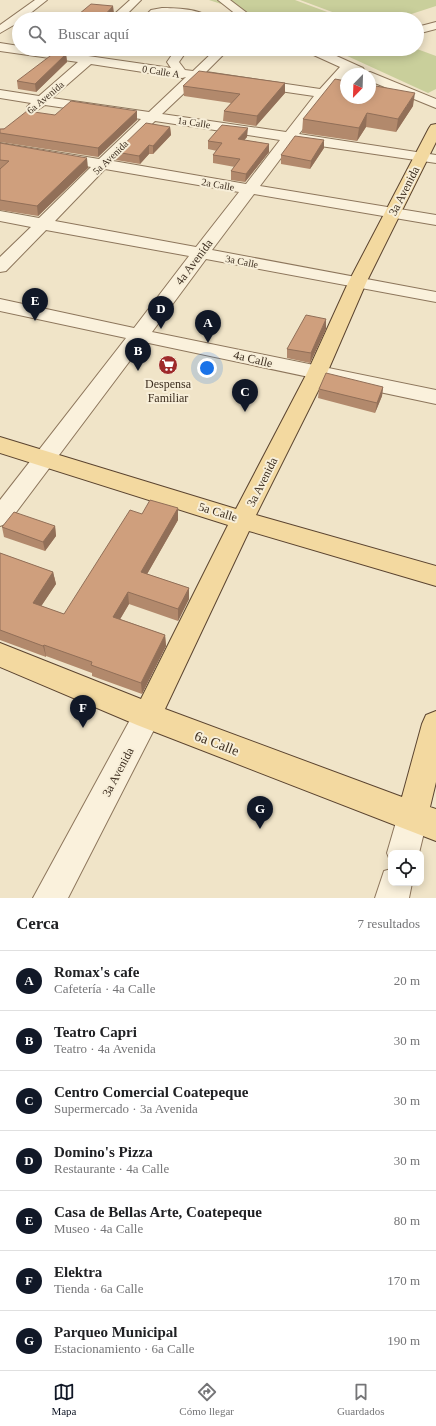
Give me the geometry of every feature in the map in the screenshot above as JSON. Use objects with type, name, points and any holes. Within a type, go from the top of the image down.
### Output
[{"type":"main road","name":"3a Avenida","points":[[147,716],[242,520],[316,374],[358,283],[393,213],[429,158],[436,128]]},
{"type":"main road","name":"5a Calle","points":[[0,445],[242,520],[436,576]]},
{"type":"main road","name":"6a Calle","points":[[0,655],[147,716],[424,821]]},
{"type":"main road","points":[[424,821],[436,724]]},
{"type":"street","points":[[25,12],[42,0]]},
{"type":"street","points":[[123,12],[136,0]]},
{"type":"street","points":[[223,0],[239,12]]},
{"type":"street","points":[[158,12],[172,12]]},
{"type":"street","points":[[0,30],[12,21]]},
{"type":"street","points":[[424,29],[436,25]]},
{"type":"street","name":"0 Calle A","points":[[0,47],[12,48]]},
{"type":"street","name":"0 Calle A","points":[[83,56],[183,66],[323,93]]},
{"type":"street","name":"6a Avenida","points":[[24,115],[42,100],[83,56]]},
{"type":"street","points":[[116,56],[114,58],[183,66]]},
{"type":"street","name":"5a Avenida","points":[[0,267],[102,164],[153,116],[183,66],[207,56]]},
{"type":"street","points":[[326,56],[352,68]]},
{"type":"street","name":"4a Avenida","points":[[0,517],[249,189],[323,93],[347,66]]},
{"type":"street","points":[[376,79],[436,104]]},
{"type":"street","name":"1a Calle","points":[[0,94],[290,136],[429,158]]},
{"type":"street","name":"2a Calle","points":[[0,147],[436,220]]},
{"type":"street","name":"3a Calle","points":[[0,216],[436,297]]},
{"type":"street","name":"4a Calle","points":[[0,305],[316,374],[436,397]]},
{"type":"street","name":"3a Avenida","points":[[50,898],[147,716]]},
{"type":"street","points":[[405,850],[424,821]]},
{"type":"street","points":[[392,898],[395,886]]},
{"type":"green space","points":[[209,0],[295,0],[327,12],[246,12]]},
{"type":"green space","points":[[300,0],[436,0],[436,6],[418,12],[332,12]]},
{"type":"green space","points":[[424,52],[436,56],[436,89],[428,93],[347,56],[424,56]]},
{"type":"building","points":[[91,4],[113,6],[107,12],[81,12]]},
{"type":"building","points":[[50,56],[64,56],[35,84],[17,81]]},
{"type":"building","points":[[199,71],[285,83],[257,116],[224,111],[240,94],[183,86]]},
{"type":"building","points":[[335,79],[340,80],[340,104],[376,104],[376,86],[415,93],[398,119],[367,113],[359,128],[303,119]]},
{"type":"building","points":[[71,101],[137,111],[98,148],[0,133],[0,129],[4,129],[27,111],[55,115]]},
{"type":"building","points":[[146,123],[170,127],[153,146],[149,145],[139,156],[116,152]]},
{"type":"building","points":[[222,125],[248,128],[238,139],[269,144],[246,174],[231,171],[240,159],[213,155],[222,143],[208,141]]},
{"type":"building","points":[[295,136],[324,140],[311,161],[281,155]]},
{"type":"building","points":[[0,143],[87,158],[37,206],[0,200],[0,169],[9,161],[0,160]]},
{"type":"building","points":[[306,315],[326,319],[311,353],[287,349]]},
{"type":"building","points":[[326,373],[383,387],[377,403],[319,389]]},
{"type":"building","points":[[150,500],[178,508],[141,572],[189,588],[178,609],[128,592],[113,617],[165,635],[141,683],[91,665],[92,662],[0,630],[0,553],[53,572],[33,603],[64,614],[130,510],[142,514]]},
{"type":"building","points":[[14,512],[55,526],[43,542],[2,527]]},
{"type":"place","name":"Casa de Bellas Arte, Coatepeque","points":[[35,321]]},
{"type":"place","name":"Domino's Pizza","points":[[161,329]]},
{"type":"place","name":"Romax's cafe","points":[[208,343]]},
{"type":"place","name":"Despensa Familiar","points":[[168,365]]},
{"type":"place","name":"Teatro Capri","points":[[138,371]]},
{"type":"place","name":"Centro Comercial Coatepeque","points":[[245,412]]},
{"type":"place","name":"Elektra","points":[[83,728]]},
{"type":"place","name":"Parqueo Municipal","points":[[260,829]]}]
